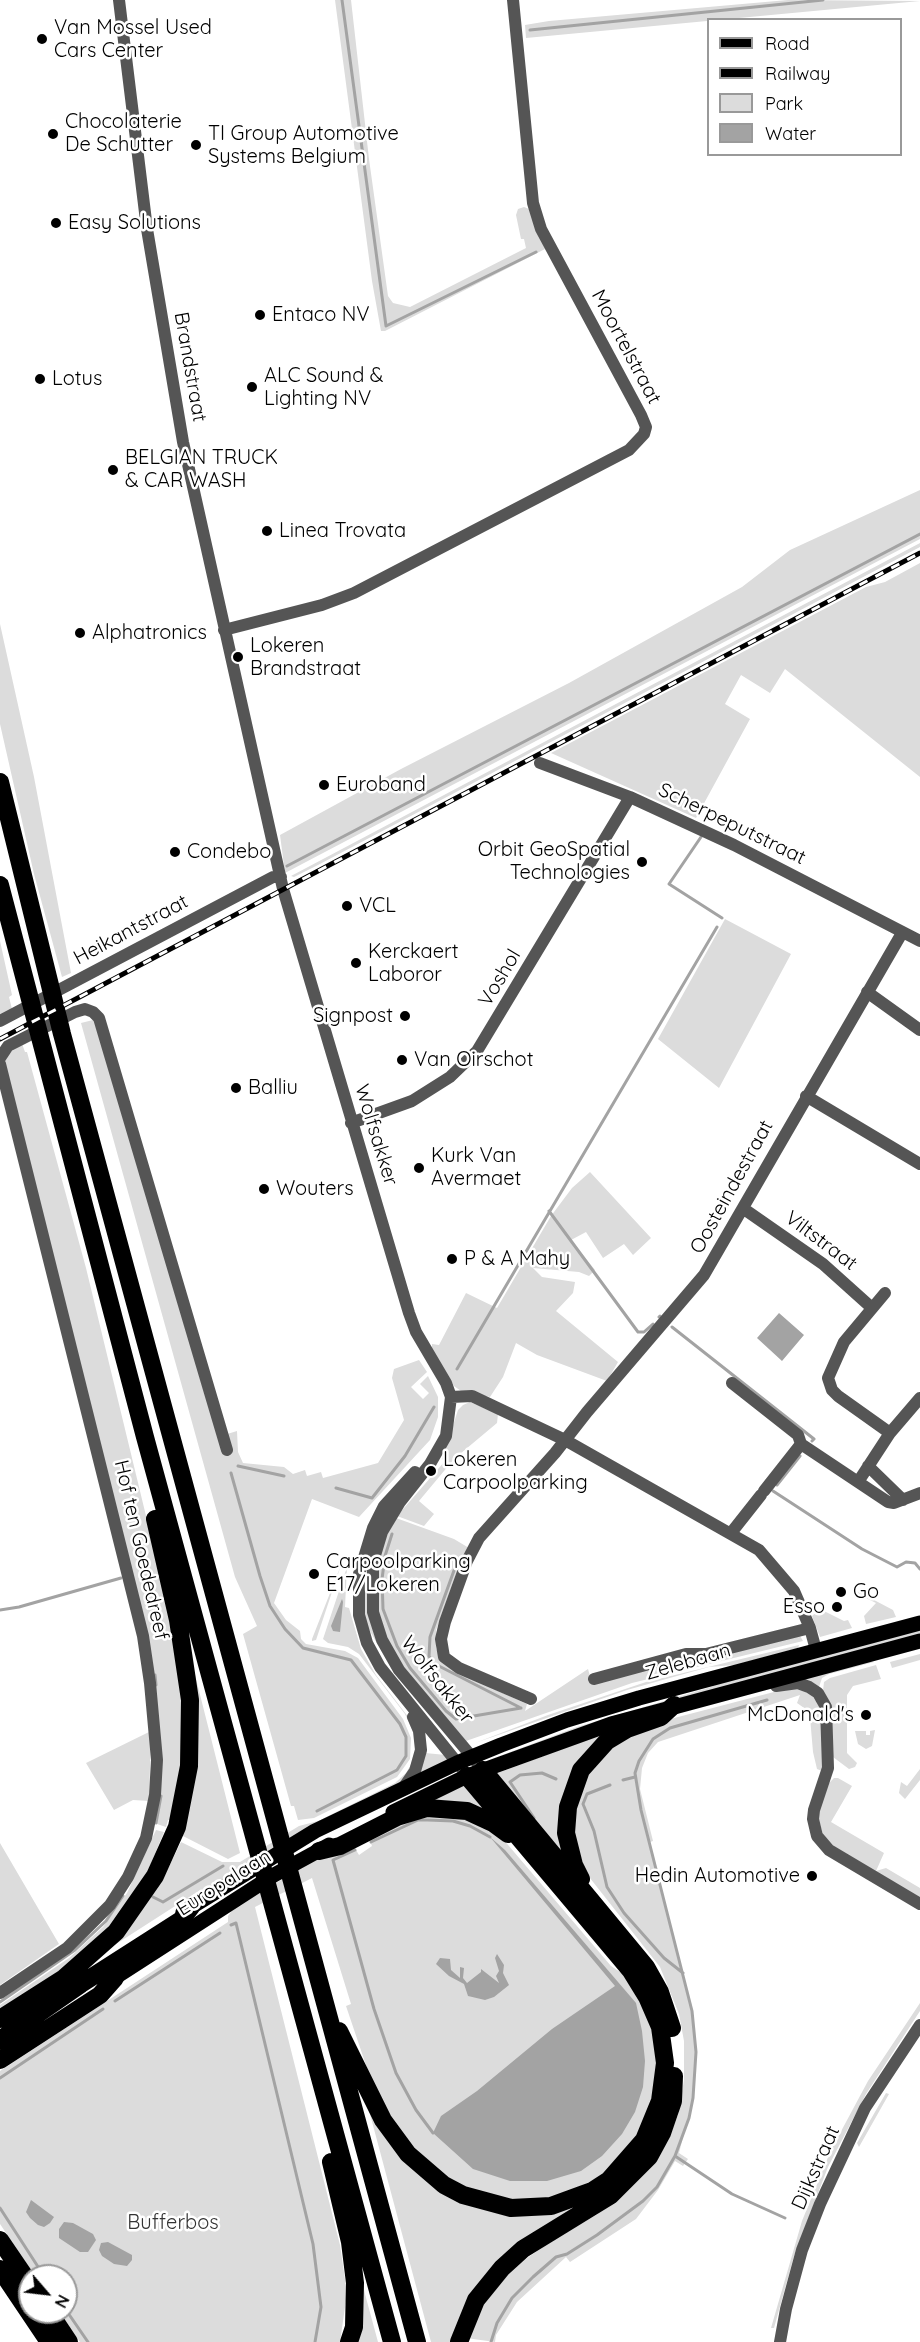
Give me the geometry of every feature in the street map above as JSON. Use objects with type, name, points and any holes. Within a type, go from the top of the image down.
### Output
[{"type":"highway","points":[[0,782],[46,977],[417,2342]]},
{"type":"highway","points":[[0,885],[40,1045],[145,1437],[392,2342]]},
{"type":"highway","points":[[0,2019],[64,1978],[116,1932],[155,1876],[172,1839],[181,1811],[191,1744],[189,1689],[178,1620],[146,1475],[145,1437]]},
{"type":"highway","points":[[660,1992],[660,1982],[644,1956],[582,1880],[574,1865],[566,1833],[571,1793],[587,1760],[617,1735],[668,1711]]},
{"type":"highway","points":[[325,2008],[347,2044],[360,2077],[383,2120],[416,2162],[463,2195],[511,2208],[540,2207],[573,2199],[609,2180],[627,2162],[653,2123],[664,2080],[663,2043],[655,2012],[631,1971],[470,1766]]},
{"type":"highway","points":[[459,2342],[476,2300],[501,2268],[524,2249],[611,2195],[649,2157],[662,2133],[673,2101],[675,2044],[668,2012],[660,1992],[630,1946],[470,1766]]},
{"type":"highway","points":[[319,1851],[340,1846],[416,1810],[441,1807],[481,1816],[513,1839],[614,1959],[631,1971]]},
{"type":"highway","points":[[0,2040],[81,1984],[181,1920],[191,1907]]},
{"type":"highway","points":[[0,2060],[100,1995],[115,1978]]},
{"type":"highway","points":[[329,2109],[329,2154],[350,2242],[355,2283],[354,2327],[349,2342]]},
{"type":"highway","points":[[0,2240],[18,2266]]},
{"type":"highway","points":[[0,2269],[49,2342]]},
{"type":"highway","points":[[56,2324],[69,2342]]},
{"type":"main road","name":"Zelebaan","points":[[470,1766],[598,1710],[920,1623]]},
{"type":"main road","name":"Zelebaan","points":[[470,1766],[610,1724],[668,1711],[920,1641]]},
{"type":"main road","name":"Europalaan","points":[[0,2027],[307,1836],[404,1787],[470,1766]]},
{"type":"main road","name":"Europalaan","points":[[0,2053],[274,1875],[470,1766]]},
{"type":"street","name":"Brandstraat","points":[[119,0],[156,287],[183,442],[281,877]]},
{"type":"street","name":"Moortelstraat","points":[[224,630],[322,605],[354,593],[629,450],[644,434],[646,427],[644,421],[543,232],[533,203],[513,0]]},
{"type":"street","name":"Scherpeputstraat","points":[[540,763],[630,797],[734,845],[902,933],[920,940]]},
{"type":"street","name":"Voshol","points":[[351,1123],[412,1101],[450,1077],[477,1051],[630,797]]},
{"type":"street","name":"Heikantstraat","points":[[0,1021],[273,877],[281,877]]},
{"type":"street","name":"Wolfsakker","points":[[281,877],[351,1123],[409,1313],[416,1332],[446,1383],[451,1397],[448,1429],[439,1448],[430,1464],[393,1512],[382,1532],[373,1562],[373,1612],[391,1657],[470,1766]]},
{"type":"street","name":"Oosteindestraat","points":[[531,1699],[459,1668],[444,1657],[441,1639],[458,1583],[479,1538],[704,1275],[902,933]]},
{"type":"street","points":[[867,992],[920,1030]]},
{"type":"street","points":[[0,1059],[8,1046],[75,1012],[85,1009],[93,1012],[99,1018],[227,1450]]},
{"type":"street","name":"Hof ten Goededreef","points":[[0,1064],[142,1636],[150,1683],[158,1760],[153,1809],[146,1838],[128,1877],[110,1905],[68,1948],[0,1993]]},
{"type":"street","points":[[806,1096],[920,1164]]},
{"type":"street","name":"Viltstraat","points":[[744,1209],[823,1264],[872,1308]]},
{"type":"street","points":[[885,1293],[844,1342],[828,1378],[832,1390],[838,1396],[890,1433]]},
{"type":"street","points":[[732,1383],[798,1435],[801,1443],[888,1502],[920,1494]]},
{"type":"street","points":[[451,1397],[472,1396],[565,1440],[759,1550],[776,1567],[794,1591],[810,1628],[816,1650]]},
{"type":"street","points":[[858,1482],[890,1433],[920,1398]]},
{"type":"street","points":[[731,1533],[801,1443]]},
{"type":"street","name":"Wolfsakker","points":[[404,1787],[412,1777],[420,1757],[419,1731],[411,1715],[377,1673],[359,1615],[358,1595],[363,1558],[373,1528],[392,1496],[439,1448]]},
{"type":"street","points":[[868,1466],[903,1500]]},
{"type":"street","name":"Zelebaan","points":[[594,1678],[686,1654],[706,1654],[810,1628]]},
{"type":"street","name":"Wolfsakker","points":[[367,1643],[397,1691],[470,1766]]},
{"type":"street","points":[[668,1711],[782,1685],[798,1683],[809,1687],[823,1700],[828,1755],[828,1768],[814,1810],[813,1820],[817,1836],[829,1850],[920,1904]]},
{"type":"street","name":"Dijkstraat","points":[[780,2342],[786,2309],[802,2250],[829,2183],[865,2108],[920,2025]]},
{"type":"green space","points":[[335,0],[351,0],[369,159],[388,296],[393,303],[410,307],[526,248],[524,239],[521,239],[516,215],[518,209],[524,207],[529,209],[545,249],[385,331],[381,331],[372,281]]},
{"type":"green space","points":[[788,0],[920,1],[739,18],[707,18],[707,21],[526,38],[525,25]]},
{"type":"green space","points":[[920,490],[920,539],[285,873],[280,835],[401,769],[569,683],[742,587],[790,550]]},
{"type":"green space","points":[[920,543],[920,547],[318,865],[294,877],[291,876]]},
{"type":"green space","points":[[920,563],[920,777],[785,669],[770,693],[741,675],[725,704],[750,719],[696,818],[551,753],[866,587],[885,582]]},
{"type":"green space","points":[[0,624],[34,777],[71,973],[62,977],[34,874],[0,724]]},
{"type":"green space","points":[[725,919],[791,954],[719,1088],[658,1039]]},
{"type":"green space","points":[[0,941],[12,995],[9,997],[12,1009],[0,1015]]},
{"type":"green space","points":[[97,1019],[224,1435],[237,1431],[238,1452],[243,1463],[284,1467],[293,1474],[305,1470],[307,1476],[321,1472],[323,1478],[378,1463],[404,1420],[392,1378],[394,1369],[419,1360],[427,1372],[411,1387],[423,1399],[429,1393],[420,1384],[428,1376],[438,1397],[438,1417],[430,1440],[359,1517],[312,1499],[274,1603],[286,1620],[300,1631],[301,1639],[306,1644],[345,1651],[358,1658],[403,1719],[411,1738],[410,1759],[397,1777],[314,1818],[298,1820],[294,1806],[291,1806],[243,1634],[257,1626],[235,1577],[81,1023]]},
{"type":"green space","points":[[21,1041],[27,1052],[86,1268],[170,1615],[182,1694],[182,1756],[171,1820],[168,1820],[166,1827],[154,1823],[154,1682],[2,1062]]},
{"type":"green space","points":[[590,1172],[651,1238],[633,1255],[624,1244],[603,1258],[586,1232],[571,1240],[595,1270],[589,1276],[579,1272],[533,1268],[542,1277],[575,1282],[573,1293],[556,1311],[618,1362],[607,1381],[537,1355],[516,1343],[503,1377],[490,1397],[461,1391],[454,1386],[432,1351],[432,1344],[439,1345],[466,1293],[497,1308],[551,1216],[572,1188]]},
{"type":"green space","points":[[470,1402],[498,1414],[497,1423],[454,1459],[419,1501],[434,1514],[424,1526],[397,1516],[445,1461],[442,1459],[458,1410]]},
{"type":"green space","points":[[396,1518],[454,1539],[469,1548],[436,1630],[436,1648],[441,1661],[454,1671],[527,1704],[525,1711],[588,1669],[592,1683],[799,1634],[803,1641],[632,1683],[466,1741],[392,1653],[380,1622],[374,1580],[383,1540]]},
{"type":"green space","points":[[367,1563],[372,1620],[456,1746],[394,1673],[367,1626],[361,1603]]},
{"type":"green space","points":[[341,1565],[316,1640],[312,1641],[312,1639]]},
{"type":"green space","points":[[347,1567],[345,1607],[349,1608],[361,1649],[376,1675],[409,1718],[414,1734],[405,1714],[359,1654],[348,1647],[328,1643],[323,1639]]},
{"type":"green space","points":[[857,1591],[893,1610],[896,1617],[866,1624],[864,1616],[876,1603],[856,1593]]},
{"type":"green space","points":[[820,1609],[844,1621],[848,1620],[852,1628],[820,1637],[812,1616]]},
{"type":"green space","points":[[920,1629],[920,1636],[650,1706],[489,1760],[577,1727],[711,1687],[737,1676]]},
{"type":"green space","points":[[799,1645],[798,1648],[735,1665],[709,1667],[627,1690],[475,1743],[548,1715],[646,1682]]},
{"type":"green space","points":[[920,1654],[920,1660],[892,1668],[890,1662]]},
{"type":"green space","points":[[190,1655],[240,1853],[228,1859],[183,1836]]},
{"type":"green space","points":[[867,1661],[874,1662],[829,1674],[822,1678],[819,1687],[802,1678]]},
{"type":"green space","points":[[876,1665],[881,1679],[853,1686],[847,1695],[847,1753],[857,1763],[855,1767],[849,1769],[833,1757],[823,1691],[824,1682],[830,1678]]},
{"type":"green space","points":[[793,1687],[809,1692],[820,1706],[824,1731],[822,1771],[817,1769],[813,1752],[810,1717],[807,1710],[797,1703],[800,1695],[658,1742],[648,1753],[642,1768],[640,1789],[653,1841],[650,1842],[692,2011],[696,2052],[693,2098],[679,2153],[688,2159],[683,2166],[675,2161],[658,2190],[636,2219],[570,2262],[566,2257],[517,2302],[496,2335],[495,2342],[466,2338],[481,2304],[503,2275],[553,2240],[596,2215],[624,2194],[667,2142],[678,2115],[684,2080],[684,2041],[679,2014],[660,1967],[586,1873],[574,1836],[575,1815],[585,1776],[610,1747],[659,1722]]},
{"type":"green space","points":[[616,1729],[581,1760],[570,1867],[495,1774]]},
{"type":"green space","points":[[875,1730],[872,1746],[866,1749],[858,1744],[855,1731],[866,1731],[866,1735],[870,1735],[870,1731]]},
{"type":"green space","points":[[151,1731],[149,1801],[133,1800],[114,1810],[86,1763]]},
{"type":"green space","points":[[425,1753],[446,1755],[448,1759],[419,1774]]},
{"type":"green space","points":[[413,1761],[412,1768],[401,1782],[218,1884],[197,1892],[99,1955],[164,1877],[181,1842],[222,1862],[240,1862],[299,1826],[318,1821],[395,1783],[406,1773]]},
{"type":"green space","points":[[920,1769],[920,1780],[905,1799],[899,1793],[901,1782],[907,1786]]},
{"type":"green space","points":[[834,1778],[852,1786],[831,1822],[884,1853],[876,1871],[886,1868],[920,1888],[920,1898],[837,1849],[823,1836],[818,1815],[829,1783]]},
{"type":"green space","points":[[469,1783],[501,1823],[429,1801]]},
{"type":"green space","points":[[483,1786],[489,1789],[634,1964],[651,1988],[669,2034],[672,2058],[671,2088],[660,2126],[634,2168],[601,2196],[515,2248],[495,2266],[479,2287],[463,2315],[453,2342],[431,2342],[367,2103],[400,2152],[431,2180],[456,2197],[495,2211],[546,2212],[591,2196],[619,2177],[633,2163],[659,2119],[669,2066],[665,2032],[659,2011],[645,1984]]},
{"type":"green space","name":"Bufferbos","points":[[442,1815],[473,1821],[503,1839],[611,1966],[629,1978],[651,2021],[657,2057],[656,2079],[648,2114],[636,2139],[601,2176],[559,2197],[516,2202],[456,2183],[437,2171],[417,2151],[386,2109],[371,2080],[346,2006],[351,2004],[312,1878],[255,1907],[340,2245],[347,2293],[340,2342],[80,2342],[67,2324],[78,2324],[78,2264],[27,2264],[0,2224],[0,2071],[228,1922],[228,1916],[233,1909],[311,1862],[353,1845],[359,1855],[372,1846],[368,1836],[404,1818]]},
{"type":"green space","points":[[156,1830],[164,1832],[140,1890],[91,1948],[0,2013],[0,2005],[69,1958],[103,1927],[127,1893]]},
{"type":"green space","points":[[0,1843],[59,1944],[0,1985]]},
{"type":"green space","points":[[920,2003],[920,2011],[866,2094],[828,2167],[794,2256],[774,2328],[771,2328],[802,2221],[831,2150],[868,2081]]},
{"type":"green space","points":[[886,2093],[889,2094],[859,2147],[857,2143]]},
{"type":"green space","points":[[362,2280],[365,2294],[378,2342],[354,2342]]},
{"type":"water","points":[[779,1313],[804,1335],[782,1361],[757,1338]]},
{"type":"water","points":[[342,1599],[340,1632],[333,1631],[331,1626]]},
{"type":"water","points":[[490,1837],[505,1850],[636,2003],[642,2031],[645,2061],[643,2087],[635,2112],[622,2134],[602,2156],[581,2171],[547,2181],[510,2181],[473,2169],[433,2133],[441,2116],[477,2091],[552,2029],[615,1986]]},
{"type":"water","points":[[497,1954],[504,1965],[503,1973],[509,1985],[494,1997],[485,2000],[468,1996],[464,1984],[449,1976],[436,1964],[440,1958],[450,1959],[451,1970],[460,1978],[460,1967],[464,1968],[463,1978],[467,1983],[481,1972],[481,1969],[499,1983],[496,1976],[499,1971],[495,1958]]},
{"type":"water","points":[[31,2200],[54,2217],[44,2227],[38,2225],[26,2212]]},
{"type":"water","points":[[64,2222],[73,2223],[93,2234],[96,2240],[88,2252],[80,2252],[59,2238],[59,2229]]},
{"type":"water","points":[[108,2242],[132,2255],[132,2260],[127,2266],[114,2264],[102,2256],[99,2250],[101,2243]]},
{"type":"waterway","points":[[342,0],[386,326],[536,252]]},
{"type":"waterway","points":[[530,30],[823,0]]},
{"type":"waterway","points":[[287,866],[920,534]]},
{"type":"waterway","points":[[701,837],[669,884],[722,918]]},
{"type":"waterway","points":[[457,1369],[717,927]]},
{"type":"waterway","points":[[549,1211],[638,1332],[644,1332],[653,1324]]},
{"type":"waterway","points":[[672,1327],[814,1439],[812,1441]]},
{"type":"waterway","points":[[336,1488],[372,1498],[405,1456],[434,1407]]},
{"type":"waterway","points":[[777,1485],[800,1456]]},
{"type":"waterway","points":[[238,1466],[284,1476]]},
{"type":"waterway","points":[[231,1473],[270,1606],[285,1629],[303,1648],[351,1660],[400,1724],[406,1737],[406,1756],[397,1770],[317,1811]]},
{"type":"waterway","points":[[773,1491],[862,1549],[897,1567],[906,1562],[915,1563],[920,1569]]},
{"type":"waterway","points":[[392,1534],[385,1556],[382,1579],[383,1609],[397,1646],[410,1668],[446,1711],[456,1719],[521,1708]]},
{"type":"waterway","points":[[456,1565],[430,1637],[429,1656],[433,1663],[519,1707]]},
{"type":"waterway","points":[[0,1610],[19,1607],[121,1578]]},
{"type":"waterway","points":[[155,1675],[156,1685]]},
{"type":"waterway","points":[[491,2342],[497,2323],[512,2298],[556,2257],[567,2254],[597,2235],[643,2201],[657,2187],[675,2156],[689,2118],[693,2098],[696,2052],[692,2011],[641,1810],[635,1773],[639,1761],[653,1739],[670,1728],[767,1700]]},
{"type":"waterway","points":[[534,1818],[510,1782],[520,1775],[542,1773],[556,1779]]},
{"type":"waterway","points":[[623,1780],[635,1777]]},
{"type":"waterway","points":[[610,1785],[587,1794],[583,1804],[594,1831],[607,1887],[624,1913],[664,1958],[683,1973]]},
{"type":"waterway","points":[[156,1823],[161,1796]]},
{"type":"waterway","points":[[371,1842],[418,1820],[453,1821],[470,1826],[490,1837]]},
{"type":"waterway","points":[[355,1850],[333,1860],[374,2009],[396,2073],[416,2110],[433,2133]]},
{"type":"waterway","points":[[153,1897],[163,1902],[223,1866]]},
{"type":"waterway","points":[[0,2002],[75,1950],[106,1921],[123,1896]]},
{"type":"waterway","points":[[231,1925],[236,1923],[313,2244],[321,2307],[315,2342]]},
{"type":"waterway","points":[[115,2001],[220,1933]]},
{"type":"waterway","points":[[0,2078],[103,2009]]},
{"type":"waterway","points":[[675,2156],[732,2194],[785,2218]]},
{"type":"waterway","points":[[0,2208],[36,2264]]},
{"type":"waterway","points":[[76,2324],[88,2342]]},
{"type":"railway","points":[[0,1039],[920,553]]},
{"type":"place","name":"Van Mossel Used Cars Center","points":[[42,39]]},
{"type":"place","name":"Chocolaterie De Schutter","points":[[53,134]]},
{"type":"place","name":"TI Group Automotive Systems Belgium","points":[[196,145]]},
{"type":"place","name":"Easy Solutions","points":[[56,223]]},
{"type":"place","name":"Entaco NV","points":[[260,315]]},
{"type":"place","name":"Lotus","points":[[40,379]]},
{"type":"place","name":"ALC Sound & Lighting NV","points":[[252,387]]},
{"type":"place","name":"BELGIAN TRUCK & CAR WASH","points":[[113,470]]},
{"type":"place","name":"Linea Trovata","points":[[267,531]]},
{"type":"place","name":"Alphatronics","points":[[80,633]]},
{"type":"place","name":"Lokeren Brandstraat","points":[[238,657]]},
{"type":"place","name":"Euroband","points":[[324,785]]},
{"type":"place","name":"Condebo","points":[[175,852]]},
{"type":"place","name":"Orbit GeoSpatial Technologies","points":[[642,862]]},
{"type":"place","name":"VCL","points":[[347,906]]},
{"type":"place","name":"Kerckaert Laboror","points":[[356,963]]},
{"type":"place","name":"Signpost","points":[[405,1016]]},
{"type":"place","name":"Van Oirschot","points":[[402,1060]]},
{"type":"place","name":"Balliu","points":[[236,1088]]},
{"type":"place","name":"Kurk Van Avermaet","points":[[419,1168]]},
{"type":"place","name":"Wouters","points":[[264,1189]]},
{"type":"place","name":"P & A Mahy","points":[[452,1259]]},
{"type":"place","name":"Lokeren Carpoolparking","points":[[431,1471]]},
{"type":"place","name":"Carpoolparking E17/Lokeren","points":[[314,1574]]},
{"type":"place","name":"Go","points":[[841,1592]]},
{"type":"place","name":"Esso","points":[[837,1607]]},
{"type":"place","name":"McDonald's","points":[[866,1715]]},
{"type":"place","name":"Hedin Automotive","points":[[812,1876]]}]
